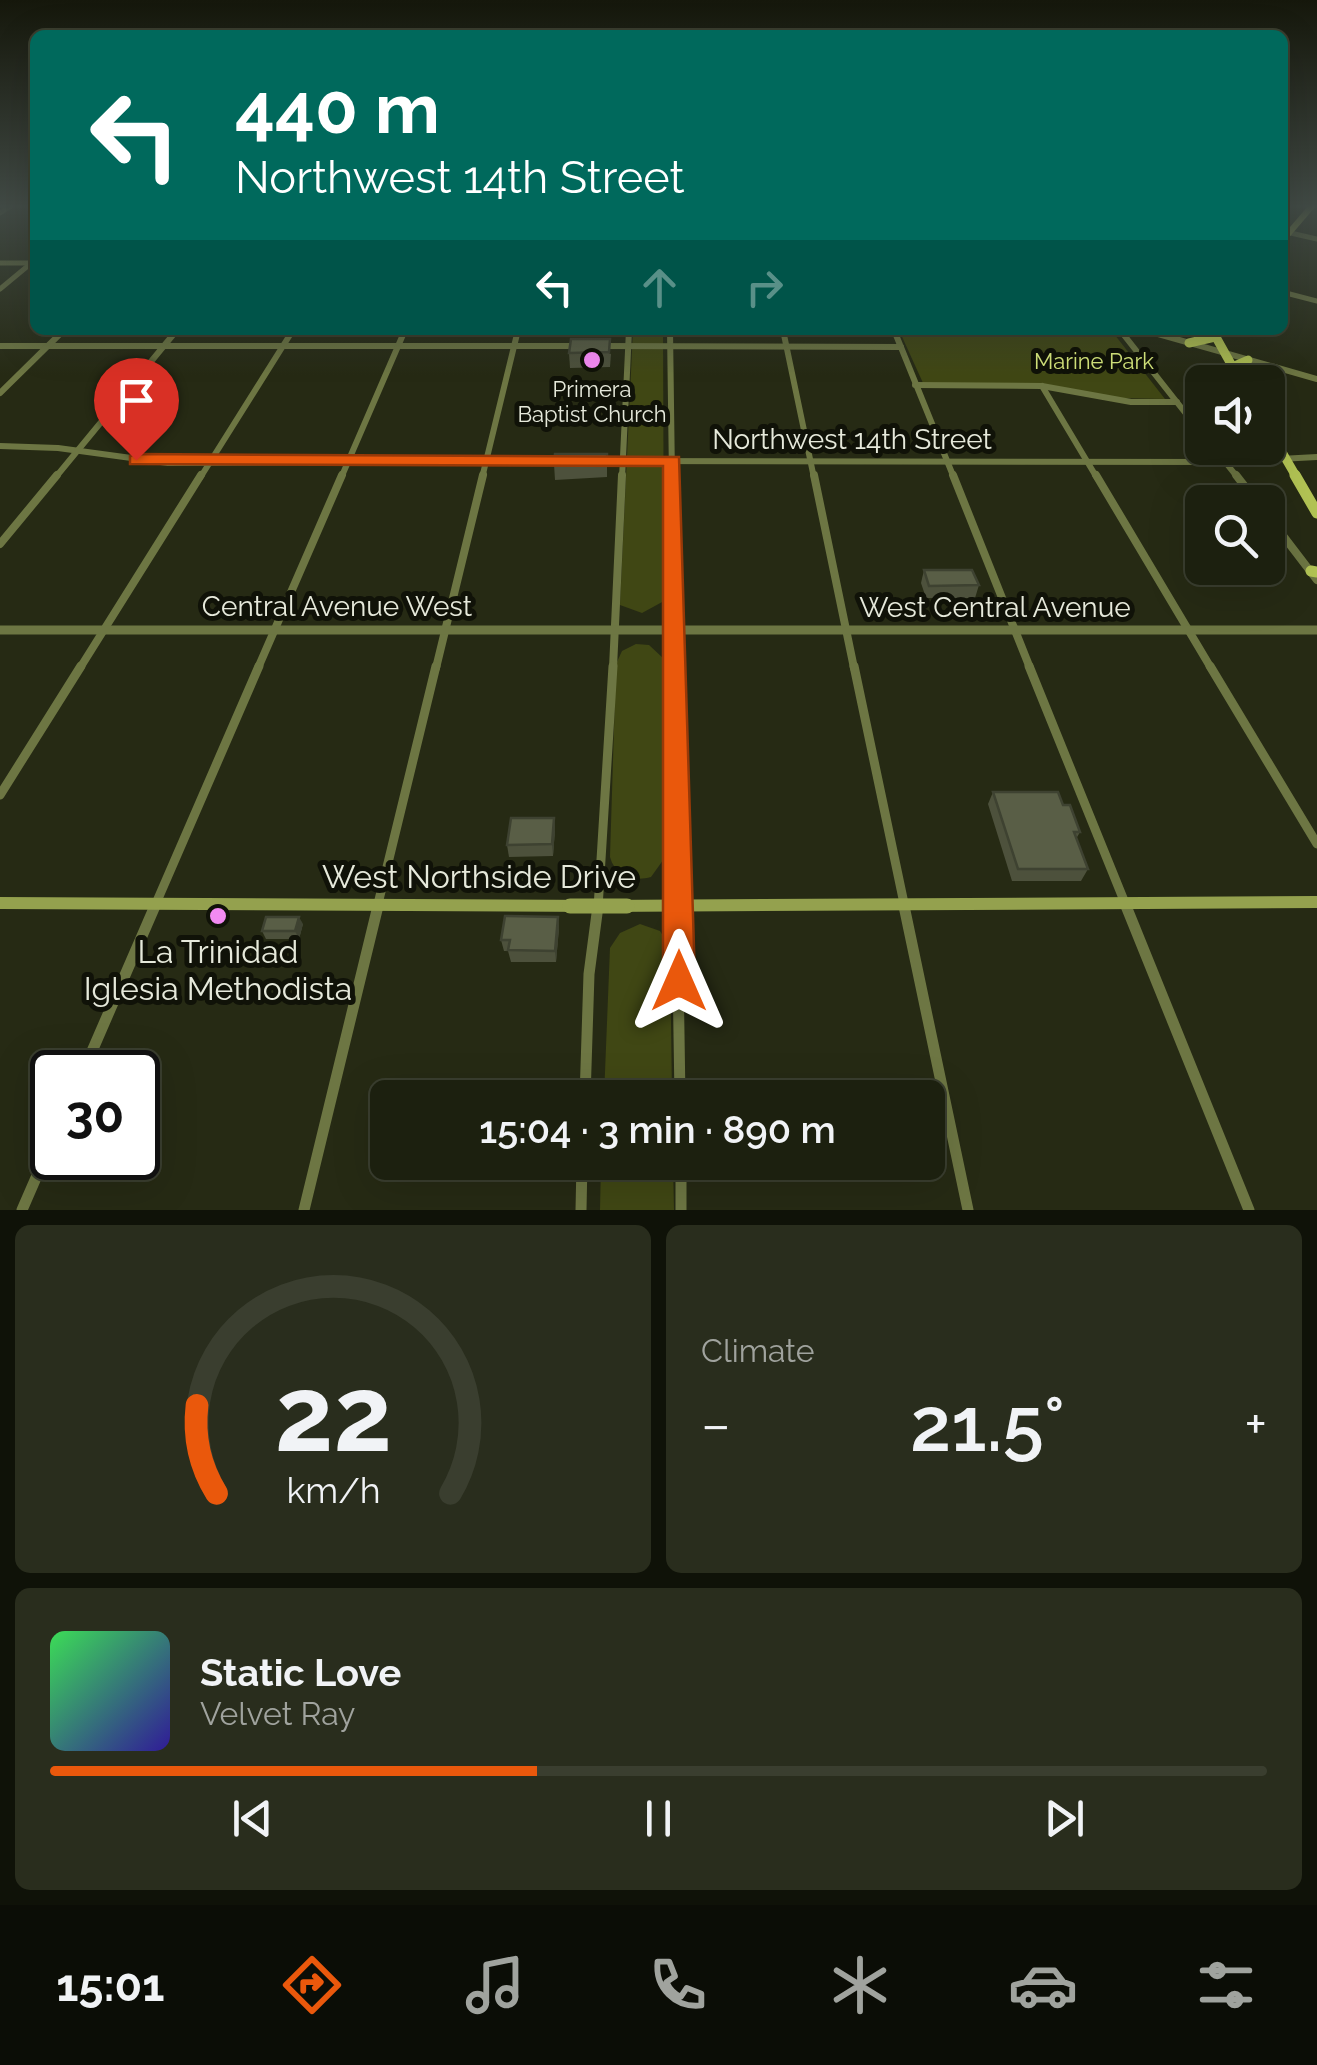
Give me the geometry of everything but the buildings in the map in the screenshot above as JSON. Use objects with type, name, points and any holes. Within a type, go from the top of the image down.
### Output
[{"type":"main road","points":[[1189,343],[1212,341],[1214,335]]},
{"type":"main road","points":[[1215,335],[1231,365]]},
{"type":"main road","points":[[1237,365],[1248,360]]},
{"type":"main road","points":[[1285,459],[1317,513]]},
{"type":"main road","name":"West Northside Drive","points":[[0,902],[600,906],[1317,902]]},
{"type":"street","points":[[0,289],[30,265]]},
{"type":"street","points":[[1288,294],[1317,301]]},
{"type":"street","points":[[0,393],[59,335]]},
{"type":"street","points":[[0,544],[173,335]]},
{"type":"street","points":[[0,795],[290,335]]},
{"type":"street","points":[[93,1050],[403,335]]},
{"type":"street","points":[[304,1210],[517,335]]},
{"type":"street","points":[[585,1080],[589,974],[600,906],[628,335]]},
{"type":"street","points":[[670,335],[680,1080]]},
{"type":"street","points":[[784,335],[968,1210]]},
{"type":"street","points":[[896,335],[1248,1210]]},
{"type":"street","points":[[1124,335],[1185,411]]},
{"type":"street","points":[[1161,335],[1317,379]]},
{"type":"street","points":[[0,346],[901,346]]},
{"type":"street","points":[[915,385],[1042,386],[1118,400],[1178,402]]},
{"type":"street","points":[[1042,386],[1317,844]]},
{"type":"street","points":[[0,446],[209,463],[570,461]]},
{"type":"street","name":"Northwest 14th Street","points":[[1285,459],[1317,457]]},
{"type":"street","name":"Northwest 14th Street","points":[[588,461],[1185,462]]},
{"type":"street","points":[[1227,465],[1243,485]]},
{"type":"street","points":[[1285,537],[1315,574]]},
{"type":"street","name":"West Central Avenue","points":[[674,628],[1317,630]]},
{"type":"street","name":"Central Avenue West","points":[[0,630],[674,628]]},
{"type":"street","points":[[22,1210],[35,1180]]},
{"type":"street","points":[[581,1210],[582,1180]]},
{"type":"street","points":[[681,1180],[681,1210]]},
{"type":"green space","points":[[633,335],[663,335],[664,601],[642,613],[620,605]]},
{"type":"green space","name":"Marine Park","points":[[901,335],[1115,335],[1165,399],[1117,398],[1045,384],[923,383]]},
{"type":"green space","points":[[636,644],[649,645],[664,659],[666,856],[651,877],[638,879],[620,873],[610,857],[616,664],[622,651]]},
{"type":"green space","points":[[640,924],[660,931],[670,947],[672,1080],[605,1080],[610,948],[620,933]]},
{"type":"green space","points":[[601,1180],[673,1180],[674,1210],[600,1210]]},
{"type":"place","name":"Primera Baptist Church","points":[[592,360]]},
{"type":"place","name":"La Trinidad Iglesia Methodista","points":[[218,916]]},
{"type":"route","points":[[136,460],[672,461],[679,981]]}]
